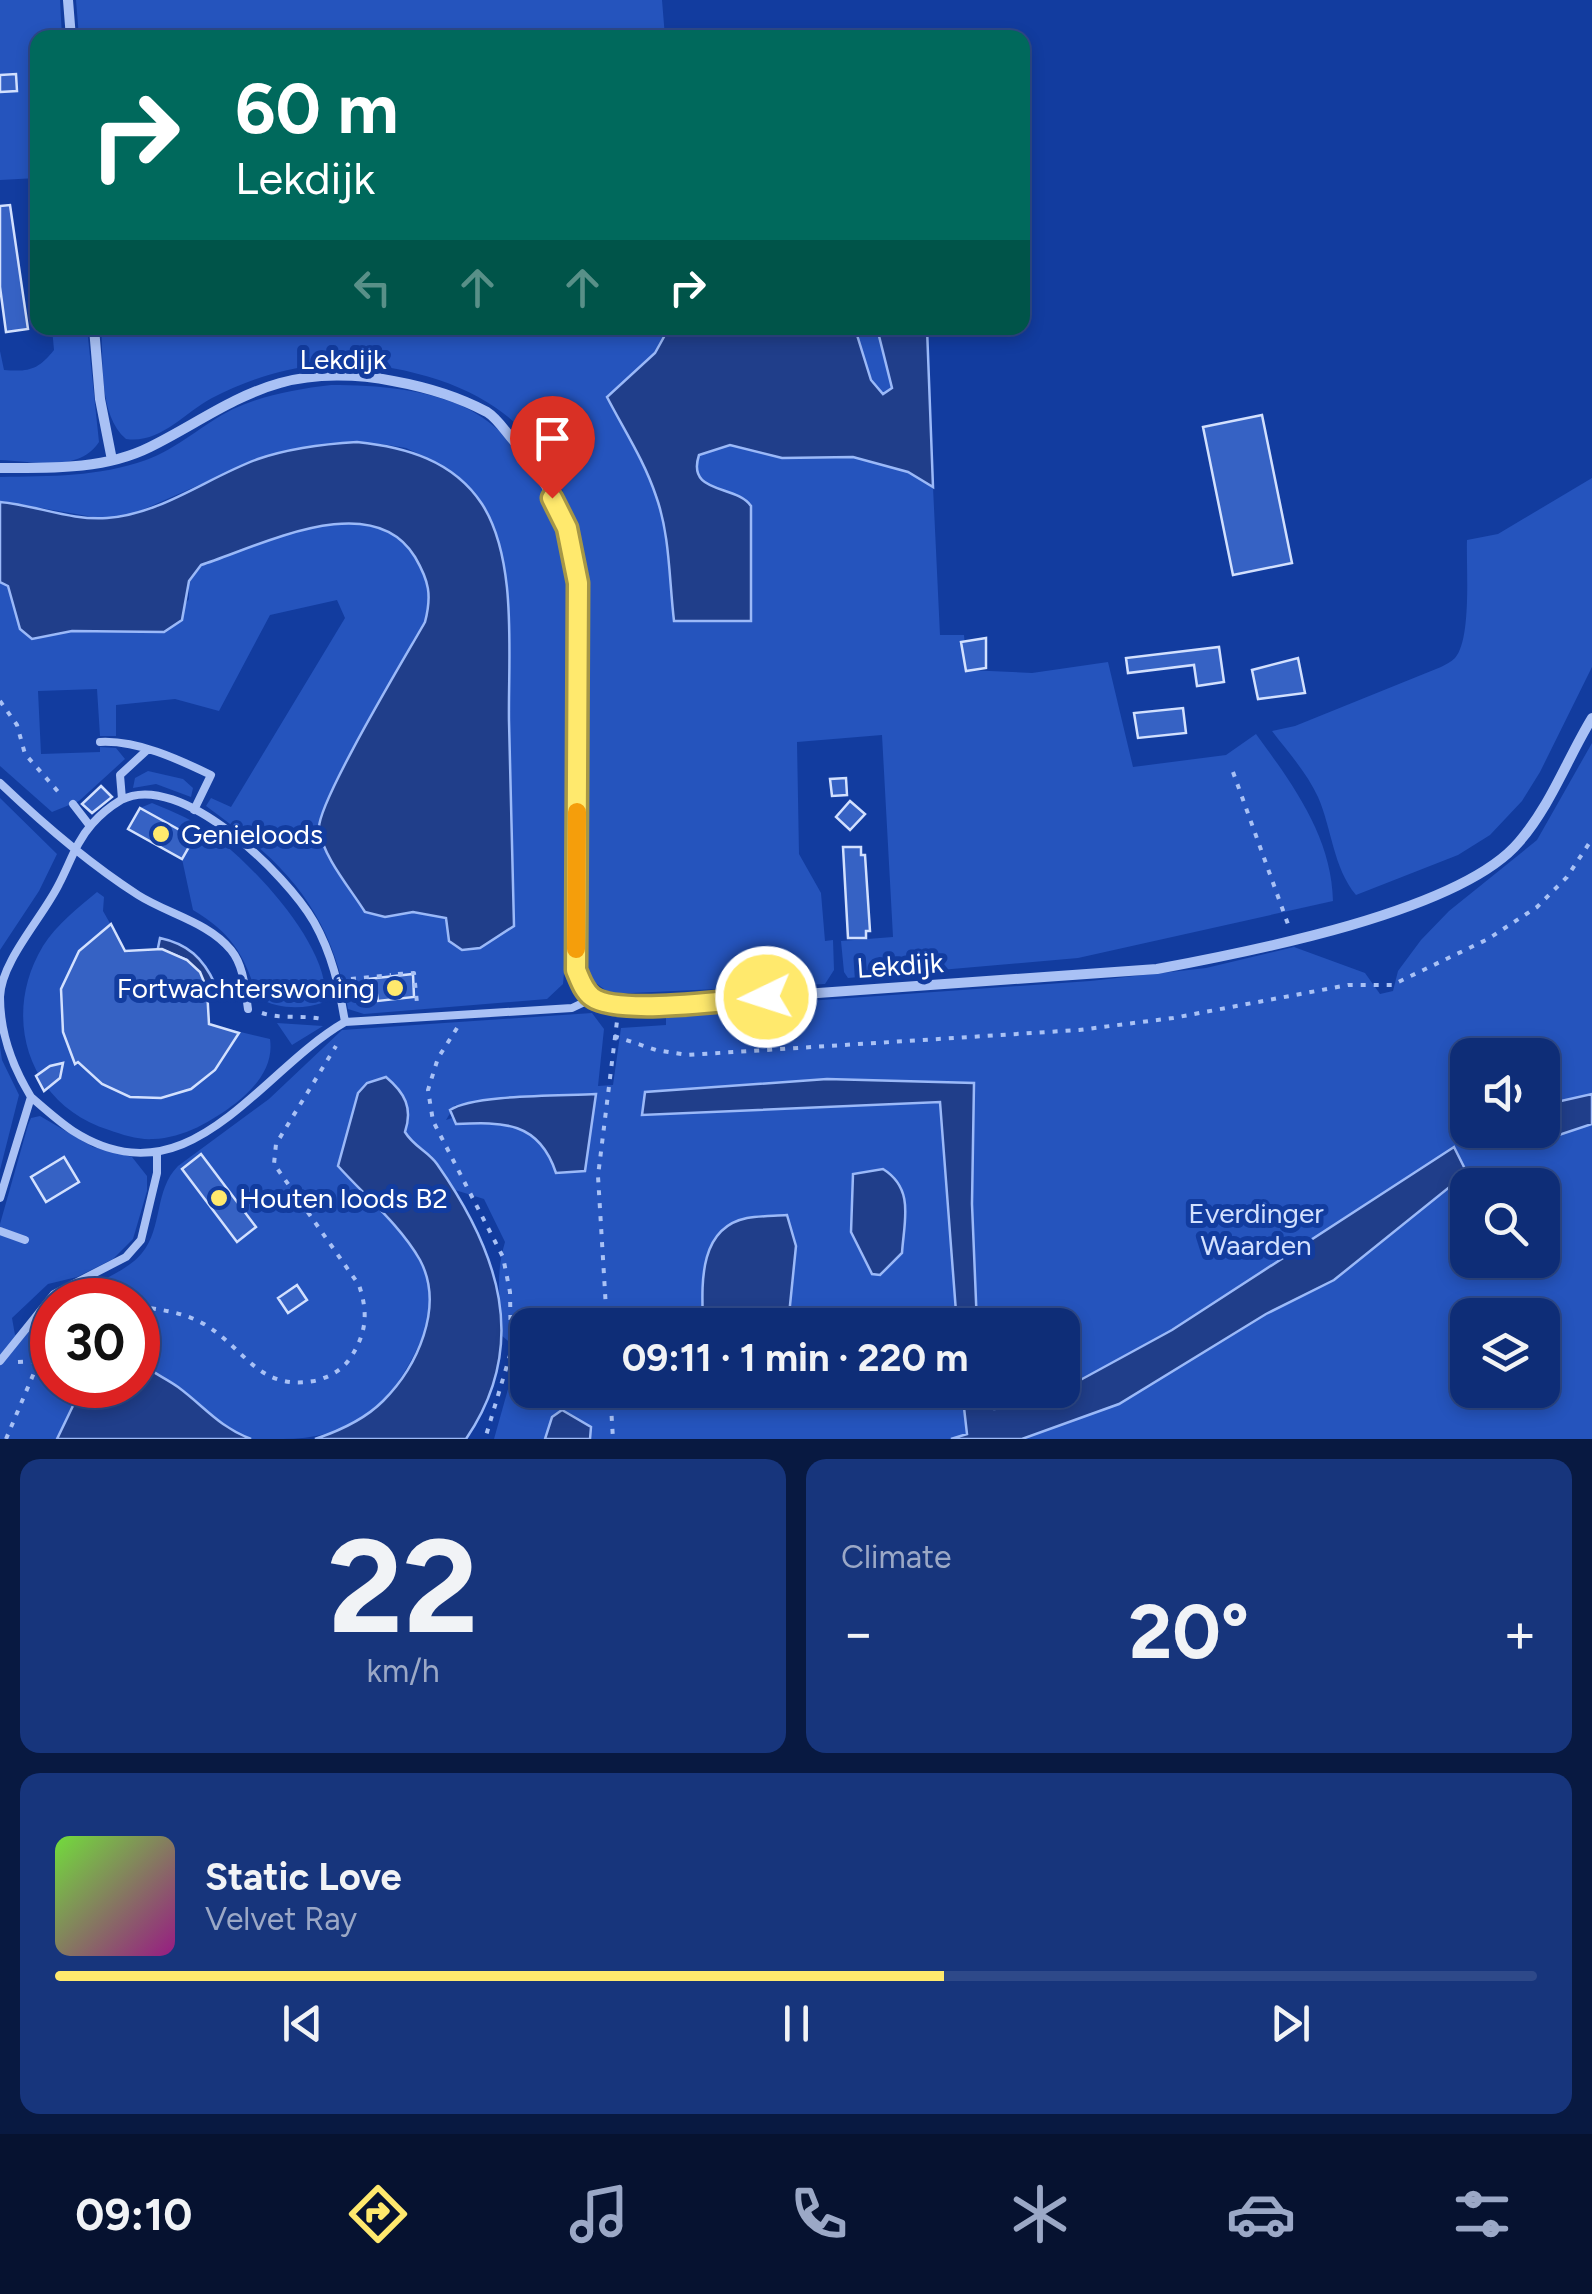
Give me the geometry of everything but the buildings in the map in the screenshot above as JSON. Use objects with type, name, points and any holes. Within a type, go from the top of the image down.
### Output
[{"type":"street","points":[[68,0],[70,30]]},
{"type":"street","points":[[95,335],[100,399],[112,460]]},
{"type":"street","name":"Lekdijk","points":[[0,468],[76,467],[112,460],[147,449],[236,400],[281,382],[326,376],[369,376],[436,389],[491,414],[537,467],[567,528],[578,583],[576,970],[593,998],[619,1007],[1157,970],[1294,940],[1422,900],[1460,885],[1498,862],[1519,843],[1556,788],[1592,718]]},
{"type":"lane","points":[[100,742],[118,741],[178,759],[212,775],[194,810]]},
{"type":"lane","points":[[122,800],[120,775],[146,750]]},
{"type":"lane","points":[[0,783],[74,850],[157,907],[202,926],[230,948],[240,964],[248,1009]]},
{"type":"lane","points":[[345,1022],[330,955],[311,916],[260,858],[194,810],[147,793],[122,800],[90,826],[8,970],[0,994],[8,1053],[31,1097],[74,1131],[104,1147],[156,1153],[210,1132],[323,1035],[345,1022],[572,1008],[593,998]]},
{"type":"lane","points":[[72,804],[90,826]]},
{"type":"lane","points":[[0,1198],[31,1097]]},
{"type":"lane","points":[[0,1361],[54,1294],[126,1257],[141,1240],[157,1173],[156,1153]]},
{"type":"lane","points":[[0,1232],[25,1240]]},
{"type":"path","points":[[0,700],[17,725],[25,754],[33,766],[72,804]]},
{"type":"path","points":[[1233,772],[1294,940]]},
{"type":"path","points":[[614,1036],[688,1056],[1079,1030],[1173,1018],[1348,986],[1392,986],[1488,939],[1537,907],[1567,877],[1592,838]]},
{"type":"path","points":[[398,974],[414,972],[416,996]]},
{"type":"path","points":[[346,980],[391,975]]},
{"type":"path","points":[[605,1308],[598,1176],[619,1007]]},
{"type":"path","points":[[160,1310],[180,1313],[207,1326],[271,1379],[295,1384],[326,1378],[349,1362],[364,1336],[367,1308],[359,1285],[274,1164],[276,1144],[332,1056],[345,1022],[308,1015],[275,1018],[248,1009]]},
{"type":"path","points":[[462,1020],[438,1058],[428,1090],[433,1121],[504,1257],[510,1292],[511,1352],[484,1439]]},
{"type":"path","points":[[6,1439],[30,1380]]},
{"type":"path","points":[[611,1408],[614,1439]]},
{"type":"green space","points":[[0,0],[60,0],[62,30],[30,30],[30,178],[0,180]]},
{"type":"green space","points":[[76,0],[662,0],[664,30],[78,30]]},
{"type":"green space","points":[[53,335],[88,335],[99,442],[90,452],[68,462],[0,460],[0,351],[4,370],[20,371],[43,362],[54,350]]},
{"type":"green space","points":[[101,335],[665,335],[655,353],[607,397],[646,470],[661,511],[674,620],[751,620],[751,506],[735,494],[706,483],[697,468],[699,455],[730,445],[853,457],[908,472],[933,487],[940,635],[964,635],[967,670],[1032,673],[1108,662],[1133,767],[1226,755],[1256,734],[1296,791],[1318,833],[1331,877],[1333,901],[1078,958],[848,978],[841,941],[893,937],[882,735],[797,742],[799,854],[821,893],[825,941],[833,940],[834,970],[825,984],[611,994],[586,976],[581,966],[586,597],[578,542],[563,491],[536,445],[496,408],[439,380],[365,364],[306,367],[264,376],[212,398],[161,432],[126,439],[111,416]]},
{"type":"green space","points":[[856,335],[879,335],[892,388],[883,394],[866,366]]},
{"type":"green space","points":[[331,385],[403,390],[472,411],[513,444],[543,488],[554,513],[568,564],[570,624],[565,963],[563,984],[547,999],[364,1014],[348,1009],[330,944],[300,892],[259,848],[206,806],[211,798],[231,807],[345,618],[337,600],[270,615],[219,711],[175,699],[116,705],[116,736],[100,736],[97,689],[38,691],[41,754],[100,752],[100,747],[116,748],[125,759],[79,801],[52,812],[0,766],[0,582],[8,585],[20,629],[32,639],[72,631],[164,632],[189,599],[189,581],[200,565],[313,528],[371,526],[396,536],[415,557],[429,596],[385,917],[413,912],[446,918],[449,927],[514,926],[505,576],[430,459],[406,448],[382,444],[327,444],[292,450],[258,459],[133,514],[105,519],[0,501],[0,477],[74,474],[128,466],[168,450],[245,404]]},
{"type":"green space","points":[[1592,478],[1592,667],[1540,772],[1522,801],[1490,835],[1458,855],[1356,895],[1342,872],[1314,788],[1272,731],[1295,726],[1453,659],[1460,649],[1466,619],[1467,540],[1498,534]]},
{"type":"green space","name":"Everdinger Waarden","points":[[1592,743],[1592,1439],[570,1439],[552,1417],[545,1439],[494,1439],[510,1382],[510,1408],[1080,1408],[1080,1308],[510,1308],[510,1343],[502,1336],[499,1300],[505,1242],[484,1199],[455,1190],[432,1156],[413,1145],[405,1132],[409,1121],[397,1086],[409,1244],[426,1275],[430,1303],[422,1337],[404,1373],[362,1418],[326,1434],[305,1438],[251,1439],[229,1430],[160,1376],[160,1278],[107,1278],[135,1260],[149,1243],[165,1186],[178,1166],[269,1099],[342,1030],[592,1013],[604,1029],[598,1086],[613,1085],[621,1028],[666,1025],[666,1011],[1090,981],[1206,968],[1294,947],[1365,973],[1380,994],[1393,991],[1398,971],[1449,911],[1537,840]],"holes":[[[455,1105],[492,1123],[456,1124],[452,1118],[446,1120]],[[201,1154],[256,1227],[238,1241],[182,1169]]]},
{"type":"green space","points":[[148,771],[183,779],[193,788],[191,797],[156,784],[133,788],[135,778]]},
{"type":"green space","points":[[0,798],[57,854],[39,891],[0,950]]},
{"type":"green space","points":[[152,803],[214,836],[280,901],[315,954],[324,979],[325,1002],[291,1007],[258,998],[235,947],[218,928],[193,910],[182,859],[193,838],[140,808]]},
{"type":"green space","points":[[97,892],[104,897],[103,911],[120,941],[109,948],[216,1039],[220,1027],[270,1039],[266,1067],[250,1090],[217,1116],[187,1132],[142,1139],[81,1118],[59,1101],[42,1080],[30,1055],[24,1029],[24,1001],[30,973],[55,931]]},
{"type":"green space","points":[[277,1023],[323,1026],[292,1045]]},
{"type":"green space","points":[[0,1047],[19,1095],[0,1170]]},
{"type":"green space","points":[[40,1116],[93,1147],[132,1157],[147,1176],[147,1191],[133,1239],[113,1259],[73,1278],[30,1278],[30,1301],[12,1318],[15,1335],[30,1328],[30,1408],[72,1408],[57,1439],[0,1439],[0,1224],[31,1118]]},
{"type":"shaded area","points":[[665,335],[857,335],[871,380],[883,394],[892,388],[879,335],[927,335],[933,487],[908,472],[853,457],[782,458],[730,445],[699,455],[697,468],[706,483],[735,494],[751,506],[751,621],[674,621],[661,511],[646,470],[607,397],[655,353]]},
{"type":"shaded area","points":[[357,442],[410,452],[457,476],[482,504],[501,552],[509,609],[514,926],[480,948],[462,950],[449,941],[446,918],[413,912],[385,917],[365,912],[332,862],[319,830],[346,762],[425,622],[429,596],[426,581],[415,557],[396,536],[371,526],[313,528],[201,565],[189,581],[182,620],[164,632],[72,631],[32,639],[20,629],[8,586],[0,582],[0,502],[80,517],[127,515],[166,502],[258,459],[307,447]]},
{"type":"shaded area","points":[[160,938],[194,954],[215,984],[207,987],[187,960],[158,948]]},
{"type":"shaded area","points":[[386,1077],[406,1102],[405,1132],[437,1164],[476,1230],[499,1298],[497,1368],[486,1403],[466,1439],[315,1439],[351,1424],[383,1401],[416,1354],[428,1316],[430,1297],[420,1260],[392,1223],[338,1166],[358,1093],[367,1083]]},
{"type":"shaded area","points":[[827,1079],[974,1083],[972,1204],[976,1308],[956,1308],[940,1102],[642,1115],[645,1092]]},
{"type":"shaded area","points":[[596,1094],[585,1171],[556,1173],[540,1143],[529,1134],[504,1125],[456,1124],[450,1110],[498,1098]]},
{"type":"shaded area","points":[[1592,1094],[1592,1124],[1560,1135],[1560,1101]]},
{"type":"shaded area","points":[[1454,1148],[1464,1168],[1450,1168],[1450,1187],[1334,1280],[1266,1314],[1119,1404],[1022,1439],[951,1439],[967,1434],[964,1408],[1080,1408],[1080,1380],[1172,1330]]},
{"type":"shaded area","points":[[883,1169],[900,1186],[905,1218],[902,1253],[880,1275],[872,1274],[851,1232],[853,1174]]},
{"type":"shaded area","points":[[787,1215],[796,1246],[790,1308],[702,1308],[703,1277],[711,1246],[731,1224],[747,1218]]},
{"type":"shaded area","points":[[160,1376],[221,1422],[251,1439],[57,1439],[72,1408],[160,1408]]},
{"type":"shaded area","points":[[562,1410],[591,1427],[590,1439],[545,1439],[552,1417]]},
{"type":"slow traffic","points":[[576,949],[577,812]]},
{"type":"place","name":"Genieloods","points":[[161,834]]},
{"type":"place","name":"Fortwachterswoning","points":[[395,988]]},
{"type":"place","name":"Houten loods B2","points":[[219,1198]]},
{"type":"route","points":[[552,498],[567,528],[578,583],[576,970],[593,998],[619,1007],[766,997]]}]
